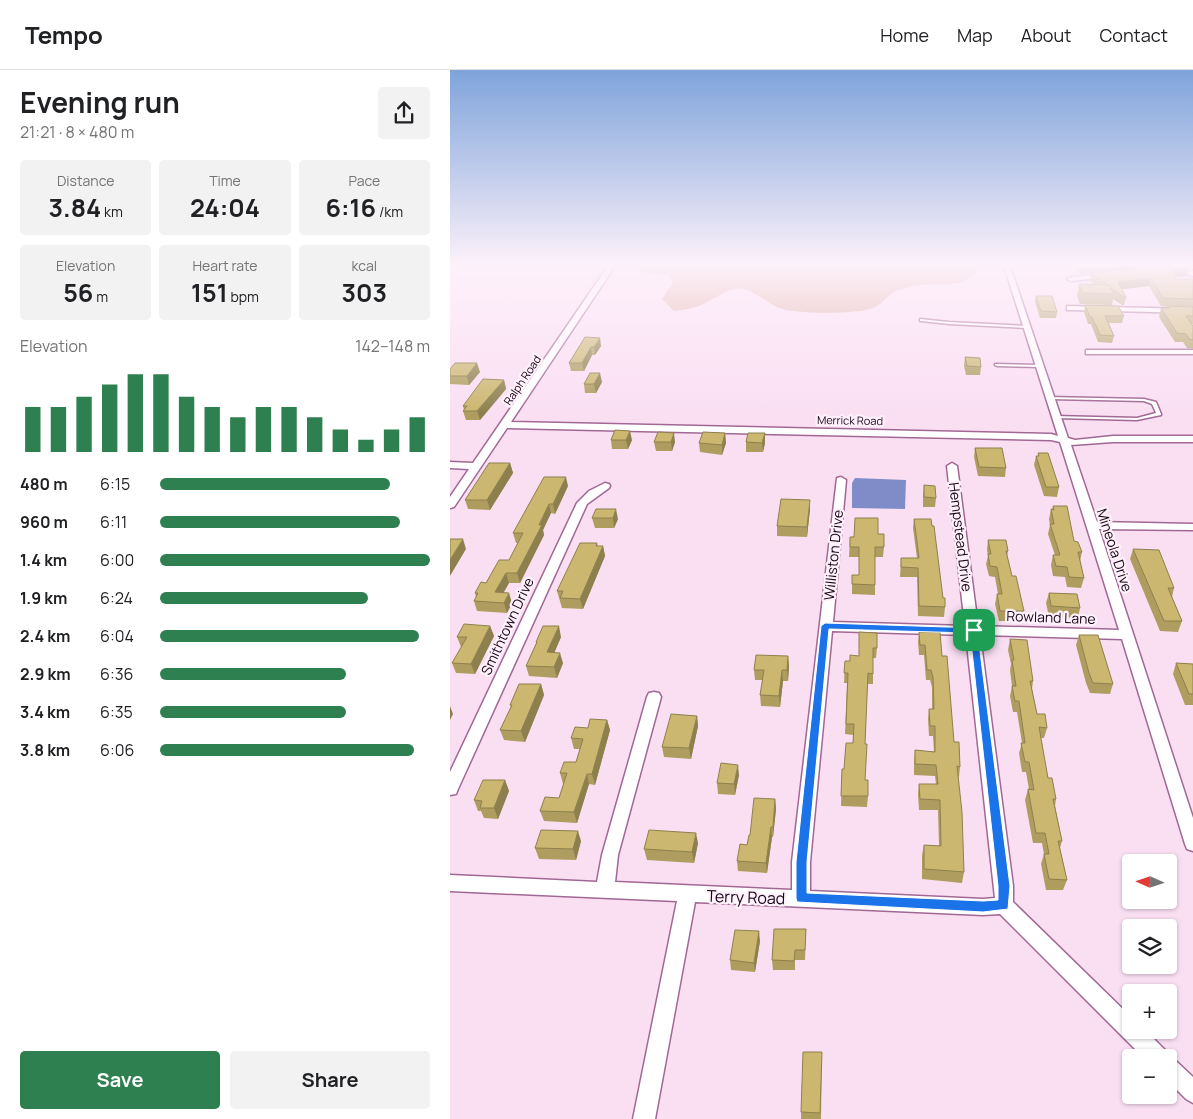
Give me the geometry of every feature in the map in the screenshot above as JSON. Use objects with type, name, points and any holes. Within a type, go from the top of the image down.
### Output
[{"type":"street","name":"Ralph Road","points":[[450,506],[579,315]]},
{"type":"street","name":"Mineola Drive","points":[[1023,315],[1092,524],[1193,844]]},
{"type":"street","points":[[1089,352],[1193,352]]},
{"type":"street","name":"Merrick Road","points":[[505,424],[1051,437],[1064,442],[1076,443],[1113,439],[1193,439]]},
{"type":"street","points":[[450,465],[477,466]]},
{"type":"street","name":"Hempstead Drive","points":[[952,466],[974,630],[1004,886],[1004,905]]},
{"type":"street","name":"Williston Drive","points":[[801,898],[801,862],[841,480]]},
{"type":"street","name":"Smithtown Drive","points":[[450,788],[582,503],[593,493],[605,486]]},
{"type":"street","points":[[1092,524],[1193,527]]},
{"type":"street","name":"Rowland Lane","points":[[825,626],[1126,635]]},
{"type":"street","points":[[605,890],[610,855],[654,697]]},
{"type":"street","name":"Terry Road","points":[[450,883],[983,907],[1004,905]]},
{"type":"street","points":[[644,1119],[687,895]]},
{"type":"street","points":[[1004,905],[1150,1049]]},
{"type":"street","points":[[1177,1076],[1193,1092]]},
{"type":"lane","points":[[921,320],[1027,326]]},
{"type":"lane","points":[[997,365],[1040,366]]},
{"type":"lane","points":[[1050,398],[1144,400],[1154,403],[1159,414],[1137,419],[1056,416]]},
{"type":"water","points":[[855,478],[906,480],[905,509],[852,508],[852,483]]},
{"type":"building","points":[[1089,315],[1124,316],[1105,316],[1114,336],[1100,335],[1092,317]]},
{"type":"building","points":[[1165,315],[1193,315],[1186,316],[1193,326],[1193,340],[1189,339],[1186,334],[1177,333]]},
{"type":"building","points":[[585,337],[600,338],[594,347],[591,347],[582,363],[569,363]]},
{"type":"building","points":[[965,357],[980,358],[981,367],[967,366]]},
{"type":"building","points":[[455,363],[477,363],[467,376],[450,376],[450,369]]},
{"type":"building","points":[[590,373],[600,373],[594,384],[584,384]]},
{"type":"building","points":[[483,379],[504,380],[477,411],[463,411],[467,406],[463,406]]},
{"type":"building","points":[[615,430],[630,431],[626,440],[611,440]]},
{"type":"building","points":[[658,432],[674,433],[671,442],[654,442]]},
{"type":"building","points":[[703,432],[725,433],[722,445],[699,443]]},
{"type":"building","points":[[748,433],[765,433],[762,443],[746,442]]},
{"type":"building","points":[[975,448],[1002,448],[1006,468],[979,467]]},
{"type":"building","points":[[1038,453],[1048,453],[1059,487],[1046,487],[1036,456],[1039,456]]},
{"type":"building","points":[[489,463],[510,463],[487,500],[465,500]]},
{"type":"building","points":[[544,477],[566,477],[553,504],[549,504],[539,525],[542,525],[517,573],[506,573],[495,592],[509,593],[504,603],[474,601],[478,593],[475,593],[481,582],[486,583],[499,560],[509,560],[523,533],[513,533]]},
{"type":"building","points":[[924,485],[935,486],[936,498],[924,497]]},
{"type":"building","points":[[781,499],[810,500],[807,527],[777,526]]},
{"type":"building","points":[[1053,506],[1067,506],[1074,541],[1078,542],[1082,552],[1078,552],[1084,578],[1069,577],[1067,567],[1056,566],[1053,555],[1060,555],[1050,524],[1054,524],[1051,509],[1054,510]]},
{"type":"building","points":[[596,509],[616,509],[613,518],[592,518]]},
{"type":"building","points":[[855,518],[878,518],[878,534],[884,534],[884,547],[875,547],[875,585],[852,584],[852,575],[859,575],[859,547],[850,547],[850,537],[854,537]]},
{"type":"building","points":[[914,519],[931,519],[932,526],[934,526],[945,607],[919,606],[918,568],[901,567],[901,558],[919,558]]},
{"type":"building","points":[[450,539],[463,539],[450,560]]},
{"type":"building","points":[[988,540],[1006,540],[1008,551],[1006,551],[1012,576],[1016,576],[1024,611],[1000,611],[997,594],[1002,594],[997,567],[990,566],[988,554],[991,554]]},
{"type":"building","points":[[580,543],[597,543],[596,546],[603,546],[580,599],[560,598],[563,591],[557,591]]},
{"type":"building","points":[[1133,549],[1159,550],[1174,588],[1168,588],[1182,621],[1164,621]]},
{"type":"building","points":[[1049,593],[1077,594],[1080,608],[1051,606]]},
{"type":"building","points":[[464,624],[490,626],[471,664],[452,663],[467,637],[457,637]]},
{"type":"building","points":[[543,626],[559,626],[547,652],[560,653],[554,667],[526,666],[537,642]]},
{"type":"building","points":[[859,632],[877,633],[877,648],[873,648],[873,674],[868,673],[865,780],[868,780],[868,796],[841,796],[842,769],[844,769],[846,743],[853,743],[854,724],[846,724],[848,673],[844,673],[845,661],[850,661],[850,655],[859,656]]},
{"type":"building","points":[[919,632],[940,632],[942,656],[947,656],[954,742],[959,742],[960,767],[957,766],[962,812],[964,872],[924,869],[924,845],[941,846],[940,800],[920,799],[919,784],[938,784],[936,765],[915,764],[915,750],[935,752],[935,726],[930,726],[929,709],[934,709],[933,677],[931,670],[927,670],[925,645],[920,645]]},
{"type":"building","points":[[1079,635],[1098,635],[1113,684],[1093,683]]},
{"type":"building","points":[[1010,639],[1027,640],[1033,681],[1030,681],[1037,714],[1045,714],[1047,728],[1039,727],[1048,778],[1052,778],[1056,799],[1053,799],[1062,841],[1058,841],[1067,880],[1049,879],[1044,854],[1049,854],[1045,833],[1036,833],[1028,789],[1034,790],[1029,762],[1025,762],[1021,743],[1025,743],[1019,701],[1015,701],[1012,686],[1016,686]]},
{"type":"building","points":[[756,655],[788,656],[787,670],[782,670],[779,696],[760,695],[764,670],[754,670]]},
{"type":"building","points":[[1176,663],[1193,664],[1193,694],[1189,694]]},
{"type":"building","points":[[519,684],[541,684],[521,731],[500,730],[512,705],[510,705]]},
{"type":"building","points":[[671,714],[697,716],[689,748],[662,747]]},
{"type":"building","points":[[590,719],[607,720],[592,774],[587,774],[574,812],[540,811],[545,797],[559,798],[567,773],[560,773],[564,762],[576,762],[583,739],[571,738],[575,727],[588,728]]},
{"type":"building","points":[[721,763],[738,765],[734,784],[717,783]]},
{"type":"building","points":[[483,780],[505,780],[494,808],[480,808],[482,801],[474,800]]},
{"type":"building","points":[[754,798],[775,799],[773,827],[771,827],[766,863],[737,861],[740,844],[747,845],[750,835]]},
{"type":"building","points":[[541,830],[578,831],[573,849],[535,848]]},
{"type":"building","points":[[649,830],[696,833],[692,852],[644,849]]},
{"type":"building","points":[[774,929],[806,929],[805,950],[795,950],[794,961],[772,960]]},
{"type":"building","points":[[735,930],[759,931],[754,963],[730,960]]},
{"type":"building","points":[[803,1052],[822,1052],[820,1113],[801,1112]]},
{"type":"route","points":[[825,626],[974,630],[1004,886],[1004,905],[983,907],[801,898],[801,862],[825,626]]}]
